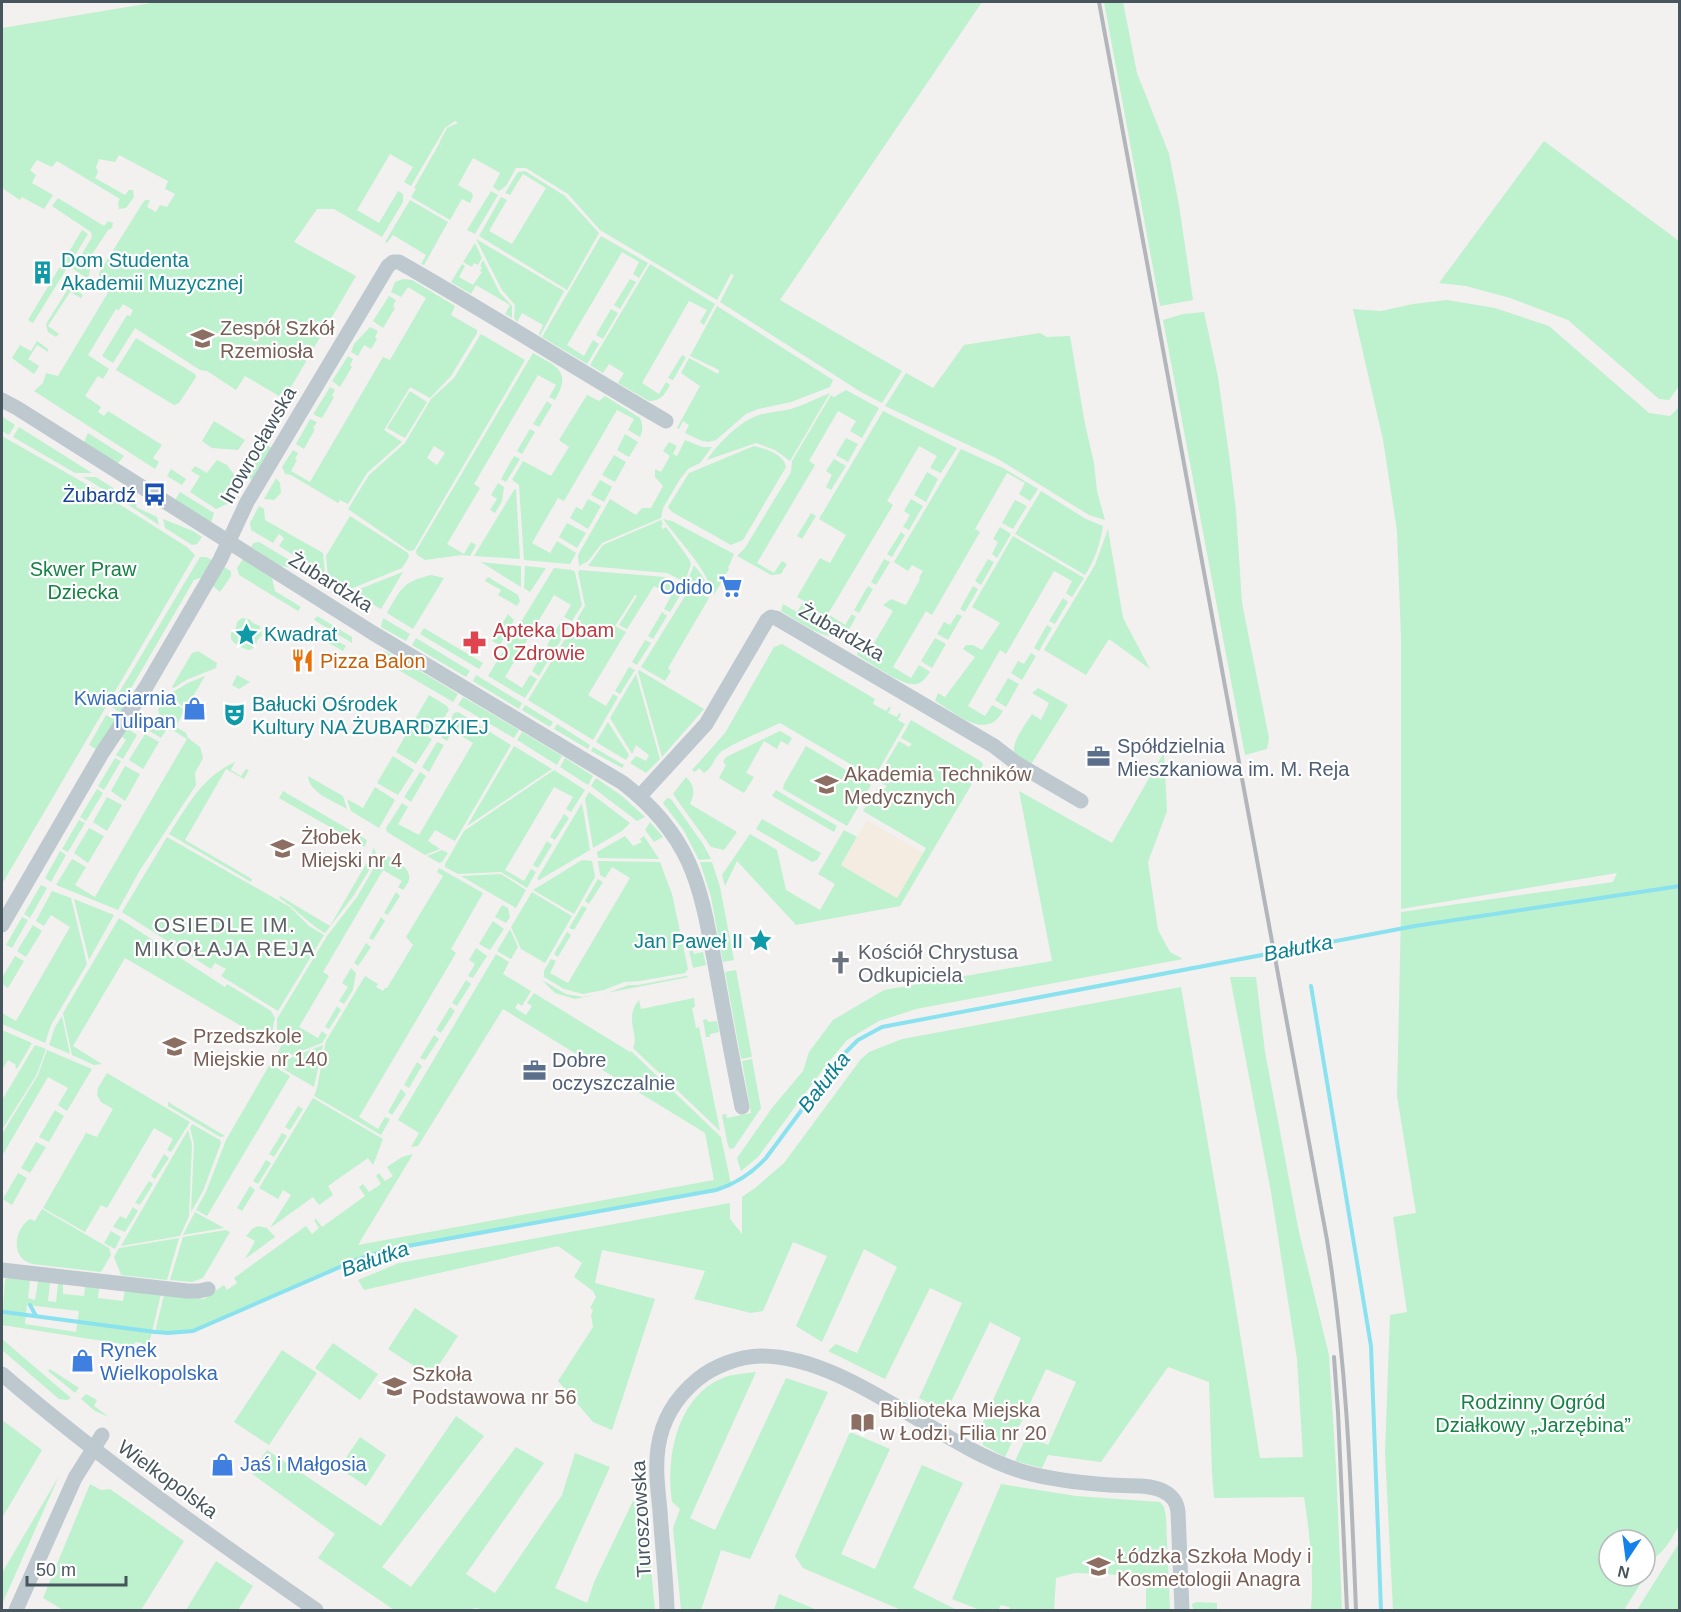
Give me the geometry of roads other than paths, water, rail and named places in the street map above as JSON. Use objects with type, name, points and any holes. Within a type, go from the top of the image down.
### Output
[{"type":"street","name":"Inowrocławska","points":[[2,925],[102,753],[146,687],[220,560],[252,495],[388,266],[393,262],[399,262],[432,281],[666,421]]},
{"type":"street","name":"Żubardzka","points":[[2,400],[373,633],[623,783],[640,796],[657,813],[677,840],[701,894],[742,1107]]},
{"type":"street","name":"Żubardzka","points":[[640,796],[706,724],[766,620],[771,617],[994,746],[1016,763],[1082,801]]},
{"type":"street","points":[[2,1270],[190,1292],[208,1288]]},
{"type":"street","name":"Turoszowska","points":[[668,1611],[656,1472],[663,1428],[677,1400],[704,1374],[725,1364],[753,1356],[784,1358],[840,1377],[981,1456],[1014,1469],[1084,1483],[1151,1488],[1164,1492],[1177,1502],[1182,1611]]},
{"type":"street","name":"Wielkopolska","points":[[2,1374],[149,1493],[316,1611]]},
{"type":"street","points":[[16,1611],[75,1478],[102,1435]]},
{"type":"waterway","name":"Bałutka","points":[[4,1312],[155,1332],[193,1331],[356,1260],[391,1249],[716,1190],[730,1185],[749,1173],[766,1158],[841,1057],[858,1040],[882,1027],[1415,926],[1680,886]]},
{"type":"waterway","points":[[1311,986],[1371,1346],[1381,1610]]},
{"type":"waterway","points":[[30,1305],[36,1316]]},
{"type":"railway","points":[[1099,2],[1327,1240],[1344,1378],[1356,1610]]},
{"type":"railway","points":[[1334,1357],[1347,1610]]},
{"type":"place","name":"Dom Studenta Akademii Muzycznej","points":[[43,272]]},
{"type":"place","name":"Zespół Szkół Rzemiosła","points":[[202,339]]},
{"type":"place","name":"Żubardź","points":[[154,495]]},
{"type":"place","name":"Odido","points":[[731,587]]},
{"type":"place","name":"Kwadrat","points":[[246,634]]},
{"type":"place","name":"Apteka Dbam O Zdrowie","points":[[475,642]]},
{"type":"place","name":"Pizza Balon","points":[[302,661]]},
{"type":"place","name":"Kwiaciarnia Tulipan","points":[[194,709]]},
{"type":"place","name":"Bałucki Ośrodek Kultury NA ŻUBARDZKIEJ","points":[[234,715]]},
{"type":"place","name":"Spółdzielnia Mieszkaniowa im. M. Reja","points":[[1099,757]]},
{"type":"place","name":"Akademia Techników Medycznych","points":[[826,785]]},
{"type":"place","name":"Żłobek Miejski nr 4","points":[[283,848]]},
{"type":"place","name":"Jan Paweł II","points":[[761,941]]},
{"type":"place","name":"Kościół Chrystusa Odkupiciela","points":[[840,963]]},
{"type":"place","name":"Przedszkole Miejskie nr 140","points":[[175,1047]]},
{"type":"place","name":"Dobre oczyszczalnie","points":[[534,1071]]},
{"type":"place","name":"Rynek Wielkopolska","points":[[82,1361]]},
{"type":"place","name":"Szkoła Podstawowa nr 56","points":[[394,1386]]},
{"type":"place","name":"Biblioteka Miejska w Łodzi, Filia nr 20","points":[[862,1422]]},
{"type":"place","name":"Jaś i Małgosia","points":[[222,1464]]},
{"type":"place","name":"Łódzka Szkoła Mody i Kosmetologii Anagra","points":[[1099,1567]]},
{"type":"district","name":"OSIEDLE IM. MIKOŁAJA REJA","points":[[225,937]]},
{"type":"park label","name":"Skwer Praw Dziecka","points":[[83,580]]},
{"type":"park label","name":"Rodzinny Ogród Działkowy „Jarzębina”","points":[[1533,1414]]}]
